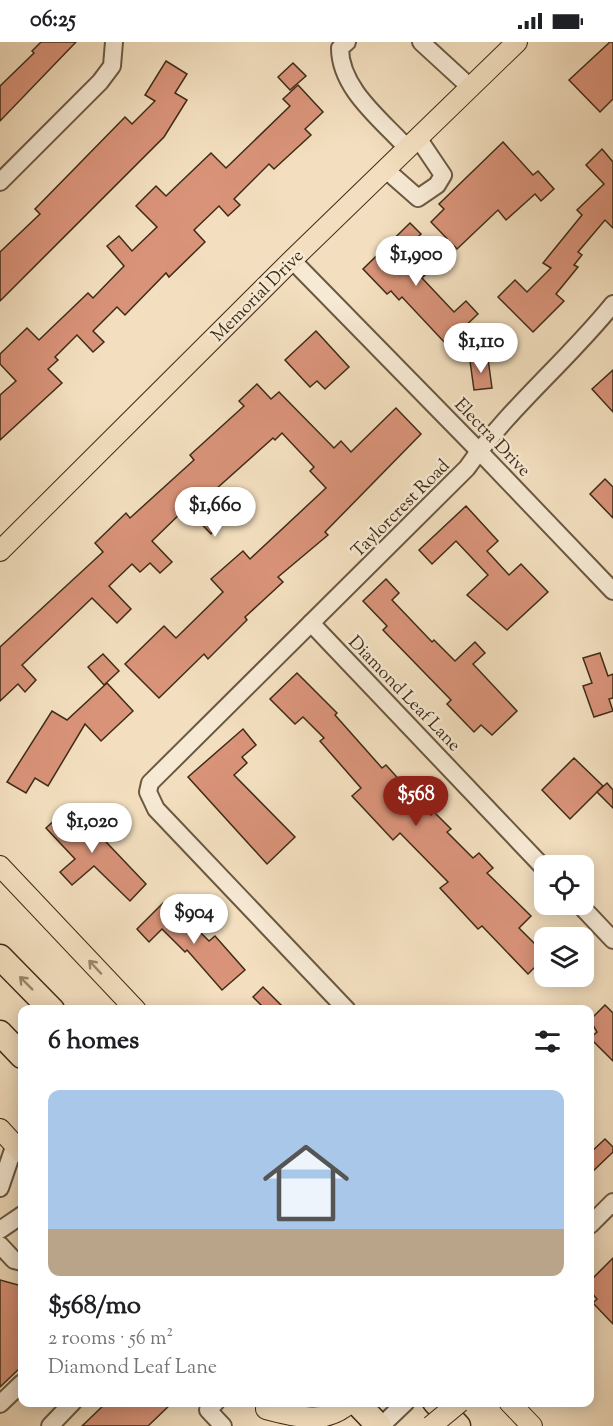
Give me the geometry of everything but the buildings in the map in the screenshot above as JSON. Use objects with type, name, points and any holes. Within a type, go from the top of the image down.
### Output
[{"type":"highway","points":[[0,957],[47,1005]]},
{"type":"highway","points":[[0,1033],[18,1052]]},
{"type":"highway","points":[[361,1407],[380,1426]]},
{"type":"highway","points":[[440,1407],[458,1426]]},
{"type":"main road","name":"Memorial Drive","points":[[0,551],[292,260],[517,42]]},
{"type":"main road","points":[[0,866],[131,1005]]},
{"type":"main road","points":[[0,1129],[18,1148]]},
{"type":"main road","points":[[264,1407],[282,1426]]},
{"type":"main road","points":[[267,1407],[320,1419],[345,1407]]},
{"type":"main road","points":[[431,1426],[454,1407]]},
{"type":"main road","points":[[511,1407],[532,1426]]},
{"type":"street","points":[[0,182],[100,82],[112,66],[114,42]]},
{"type":"street","points":[[347,42],[340,48],[340,63],[354,91],[413,143],[442,176],[442,181],[418,198],[386,169]]},
{"type":"street","points":[[421,42],[470,87]]},
{"type":"street","name":"Electra Drive","points":[[292,260],[479,450],[613,591]]},
{"type":"street","name":"Taylorcrest Road","points":[[342,1005],[151,802],[148,792],[150,783],[467,468],[492,433],[585,339],[613,304]]},
{"type":"street","name":"Diamond Leaf Lane","points":[[311,623],[534,857]]},
{"type":"street","points":[[589,915],[613,940]]},
{"type":"street","points":[[0,1188],[18,1151]]},
{"type":"street","points":[[594,1221],[613,1202]]},
{"type":"street","points":[[0,1230],[18,1218]]},
{"type":"street","points":[[0,1245],[14,1260],[18,1261]]},
{"type":"street","points":[[0,1404],[18,1387]]},
{"type":"street","points":[[50,1426],[68,1407]]},
{"type":"street","points":[[209,1407],[223,1426]]},
{"type":"street","points":[[380,1426],[401,1407]]}]
